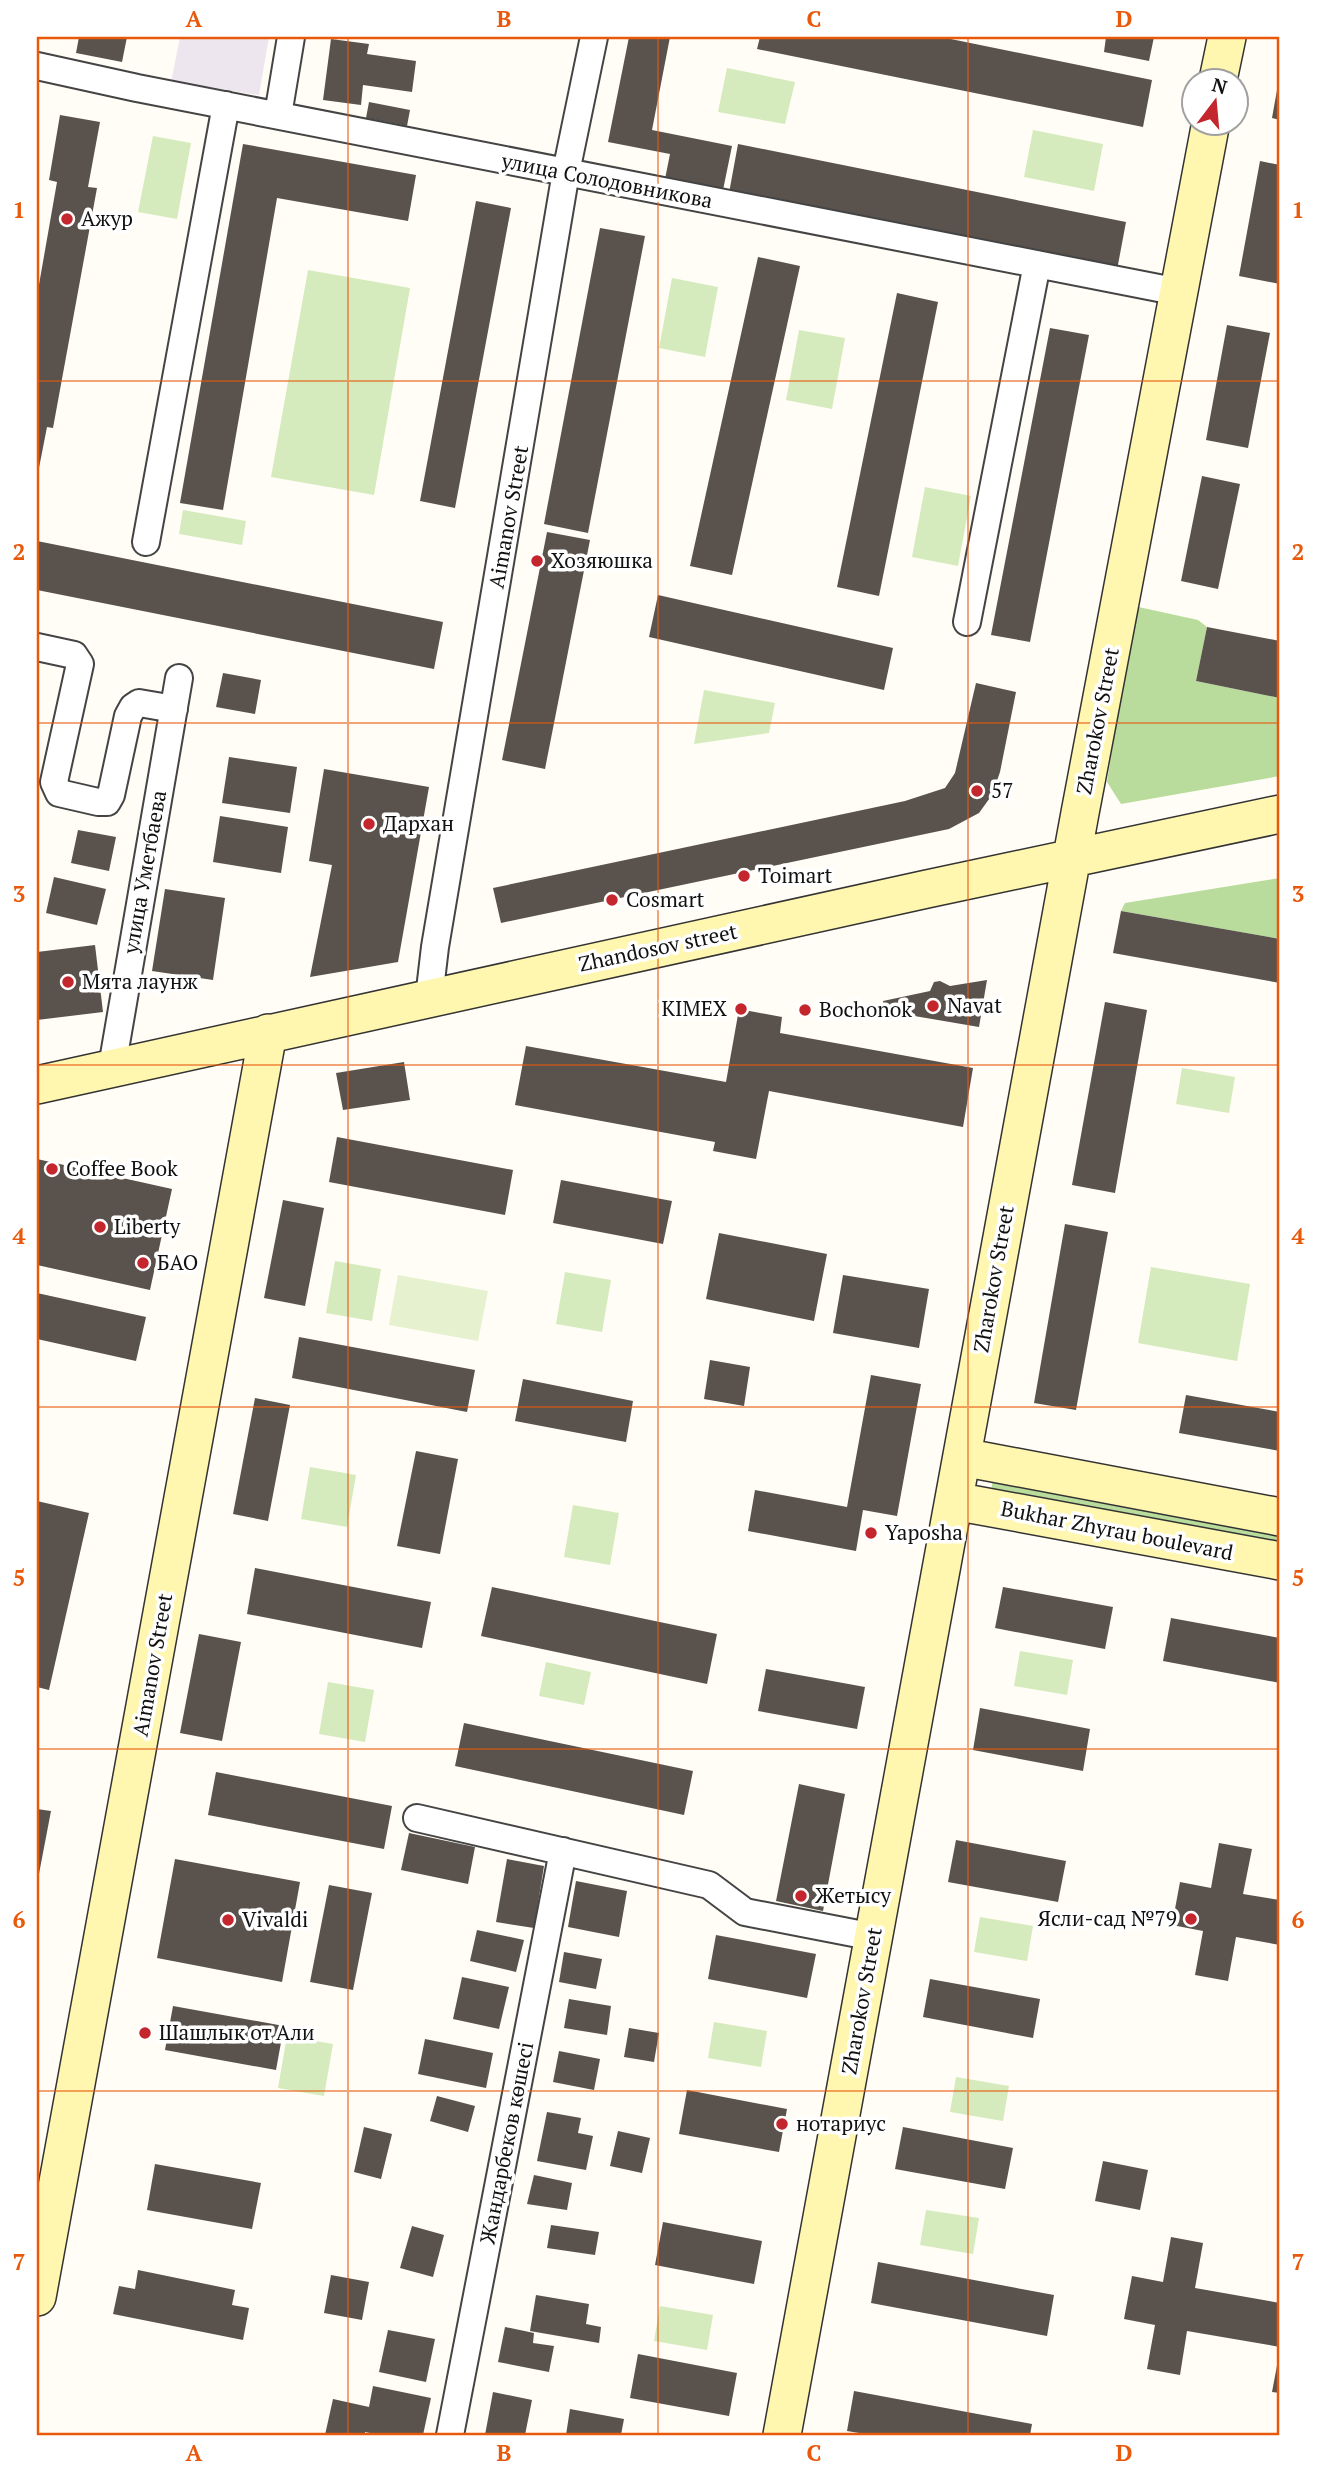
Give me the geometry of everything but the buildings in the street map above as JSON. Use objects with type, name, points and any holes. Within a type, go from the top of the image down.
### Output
[{"type":"main road","points":[[1222,66],[1227,37]]},
{"type":"main road","name":"Zharokov Street","points":[[782,2435],[1072,859],[1208,136]]},
{"type":"main road","name":"Zhandosov street","points":[[37,1085],[1280,814]]},
{"type":"main road","name":"Aimanov Street","points":[[37,2297],[268,1033]]},
{"type":"main road","name":"Bukhar Zhyrau boulevard","points":[[962,1457],[1280,1517]]},
{"type":"main road","name":"Bukhar Zhyrau boulevard","points":[[954,1501],[1280,1561]]},
{"type":"street","points":[[278,115],[291,37]]},
{"type":"street","name":"Aimanov Street","points":[[429,998],[435,947],[566,172],[594,37]]},
{"type":"street","name":"улица Солодовникова","points":[[37,66],[1179,292]]},
{"type":"street","points":[[146,542],[226,105]]},
{"type":"street","points":[[967,622],[1037,264]]},
{"type":"street","points":[[37,647],[74,655],[80,664],[54,782],[60,793],[107,802],[132,707],[139,703],[174,709]]},
{"type":"street","name":"улица Уметбаева","points":[[112,1067],[179,678]]},
{"type":"street","points":[[417,1818],[709,1885],[745,1913],[874,1937]]},
{"type":"street","name":"Жандарбеков көшесі","points":[[450,2435],[563,1850]]},
{"type":"shaded area","points":[[180,37],[269,37],[259,95],[171,82]]},
{"type":"green space","points":[[727,68],[795,82],[785,124],[718,112]]},
{"type":"green space","points":[[1033,130],[1103,144],[1094,191],[1024,177]]},
{"type":"green space","points":[[153,136],[191,143],[177,219],[138,212]]},
{"type":"green space","points":[[308,270],[410,288],[374,495],[271,477]]},
{"type":"green space","points":[[672,278],[718,287],[705,357],[659,348]]},
{"type":"green space","points":[[799,330],[845,338],[832,409],[786,400]]},
{"type":"green space","points":[[925,487],[971,496],[958,566],[912,557]]},
{"type":"green space","points":[[183,510],[246,521],[242,545],[179,534]]},
{"type":"green space","points":[[1134,606],[1198,620],[1207,627],[1196,681],[1280,698],[1280,776],[1121,804],[1107,782]]},
{"type":"green space","points":[[704,690],[775,703],[769,733],[694,744]]},
{"type":"green space","points":[[1280,878],[1280,939],[1121,911],[1125,903]]},
{"type":"green space","points":[[1182,1068],[1235,1077],[1229,1113],[1176,1104]]},
{"type":"green space","points":[[335,1261],[381,1269],[372,1321],[326,1313]]},
{"type":"green space","points":[[1151,1267],[1250,1284],[1237,1361],[1138,1343]]},
{"type":"green space","points":[[565,1272],[611,1280],[602,1332],[556,1324]]},
{"type":"green space","points":[[398,1275],[488,1291],[478,1341],[389,1325]]},
{"type":"green space","points":[[310,1467],[356,1475],[347,1527],[301,1519]]},
{"type":"green space","points":[[993,1478],[1280,1530],[1280,1546],[991,1492]]},
{"type":"green space","points":[[573,1505],[619,1513],[610,1565],[564,1557]]},
{"type":"green space","points":[[1020,1651],[1073,1660],[1067,1695],[1014,1686]]},
{"type":"green space","points":[[546,1662],[591,1672],[584,1705],[539,1696]]},
{"type":"green space","points":[[328,1682],[374,1690],[365,1742],[319,1734]]},
{"type":"green space","points":[[980,1917],[1033,1926],[1027,1961],[974,1952]]},
{"type":"green space","points":[[714,2022],[767,2031],[761,2067],[708,2058]]},
{"type":"green space","points":[[287,2036],[333,2044],[324,2096],[278,2088]]},
{"type":"green space","points":[[956,2077],[1009,2086],[1003,2121],[950,2112]]},
{"type":"green space","points":[[926,2210],[979,2218],[973,2254],[920,2245]]},
{"type":"green space","points":[[660,2306],[713,2315],[707,2350],[654,2341]]},
{"type":"place","name":"Ажур","points":[[67,219]]},
{"type":"place","name":"Хозяюшка","points":[[537,561]]},
{"type":"place","name":"57","points":[[977,791]]},
{"type":"place","name":"Дархан","points":[[369,824]]},
{"type":"place","name":"Toimart","points":[[744,876]]},
{"type":"place","name":"Cosmart","points":[[612,900]]},
{"type":"place","name":"Мята лаунж","points":[[68,982]]},
{"type":"place","name":"Navat","points":[[933,1006]]},
{"type":"place","name":"KIMEX","points":[[741,1009]]},
{"type":"place","name":"Bochonok","points":[[805,1010]]},
{"type":"place","name":"Coffee Book","points":[[52,1169]]},
{"type":"place","name":"Liberty","points":[[100,1227]]},
{"type":"place","name":"БАО","points":[[143,1263]]},
{"type":"place","name":"Yaposha","points":[[871,1533]]},
{"type":"place","name":"Жетысу","points":[[801,1896]]},
{"type":"place","name":"Ясли-сад №79","points":[[1191,1919]]},
{"type":"place","name":"Vivaldi","points":[[228,1920]]},
{"type":"place","name":"Шашлык от Али","points":[[145,2033]]},
{"type":"place","name":"нотариус","points":[[782,2124]]}]
